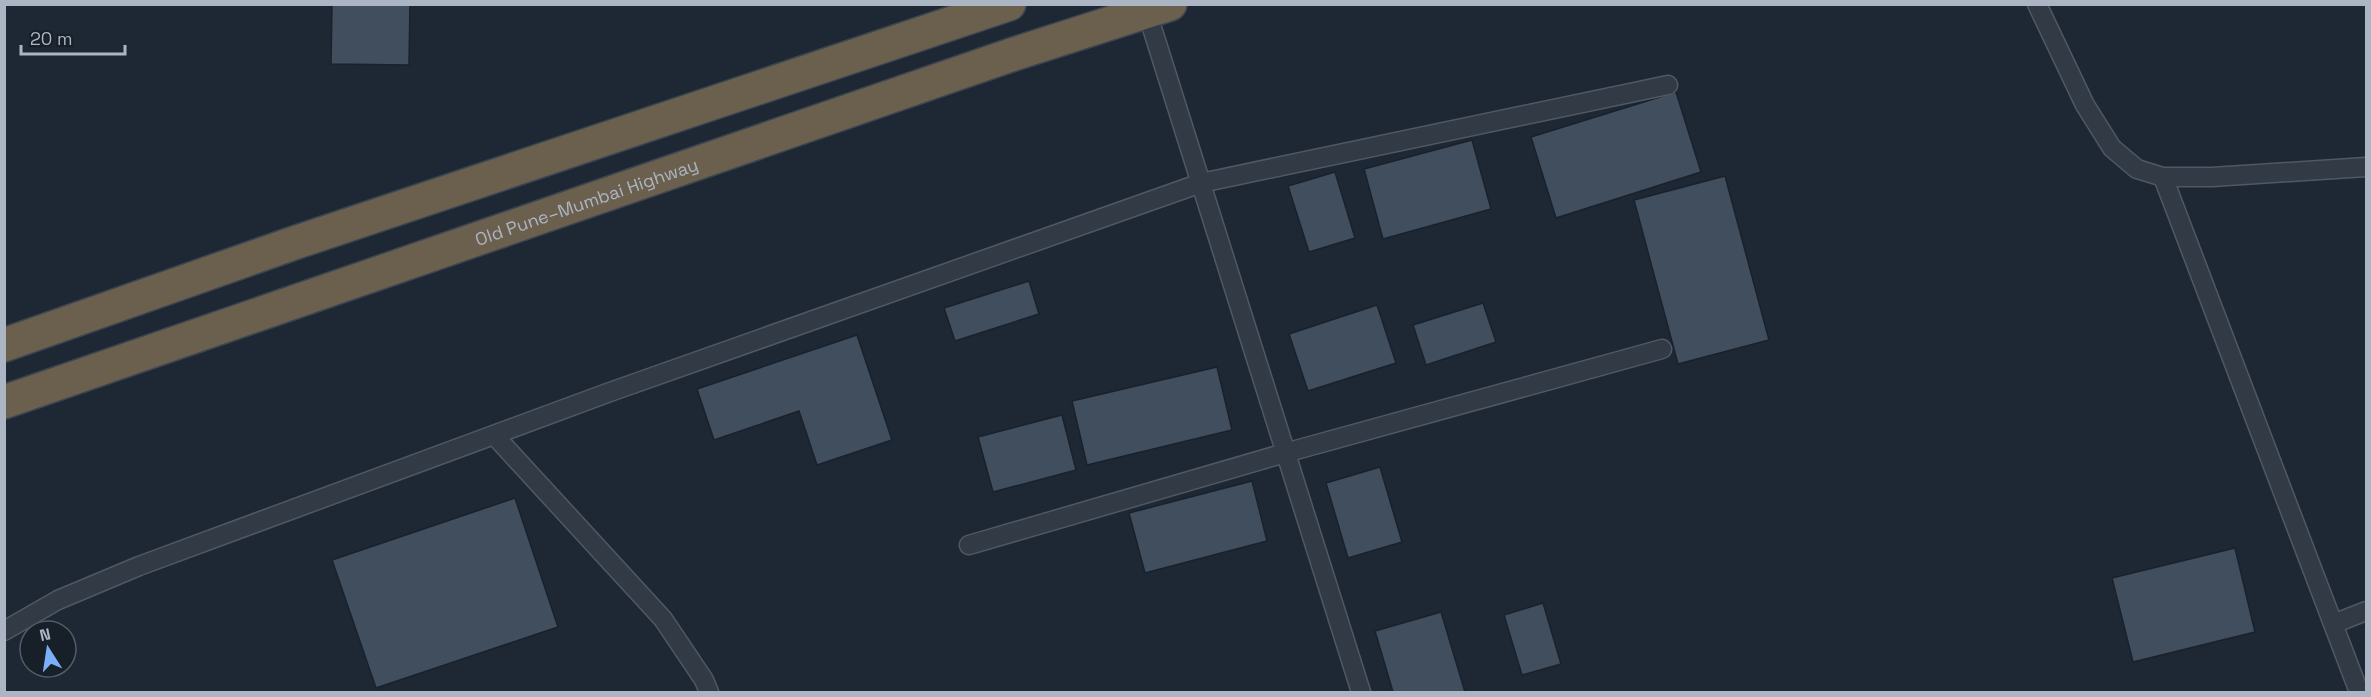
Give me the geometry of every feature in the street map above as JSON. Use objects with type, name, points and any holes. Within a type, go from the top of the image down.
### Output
[{"type":"highway","points":[[4,345],[297,242],[1009,4]]},
{"type":"highway","name":"Old Pune–Mumbai Highway","points":[[4,402],[1011,55],[1158,8]]},
{"type":"lane","points":[[2037,4],[2085,105],[2112,148],[2136,169],[2163,177],[2212,177],[2367,167]]},
{"type":"lane","points":[[1158,8],[1201,183],[1361,693]]},
{"type":"lane","points":[[4,630],[58,600],[139,566],[494,435],[1201,183],[1668,85]]},
{"type":"lane","points":[[2163,177],[2359,693]]},
{"type":"lane","points":[[969,545],[1285,453],[1662,349]]},
{"type":"lane","points":[[494,435],[663,619],[704,680],[710,693]]},
{"type":"lane","points":[[2333,624],[2367,611]]},
{"type":"building","points":[[332,4],[410,4],[409,65],[331,64]]},
{"type":"building","points":[[1676,92],[1701,172],[1556,218],[1531,137]]},
{"type":"building","points":[[1472,140],[1491,209],[1383,239],[1364,169]]},
{"type":"building","points":[[1335,172],[1355,238],[1309,252],[1288,186]]},
{"type":"building","points":[[1725,176],[1769,340],[1678,364],[1634,200]]},
{"type":"building","points":[[1029,281],[1039,314],[955,341],[944,308]]},
{"type":"building","points":[[1483,303],[1496,342],[1426,365],[1413,325]]},
{"type":"building","points":[[1377,305],[1396,363],[1308,391],[1289,334]]},
{"type":"building","points":[[857,335],[892,440],[817,465],[799,411],[714,440],[697,389]]},
{"type":"building","points":[[1217,367],[1232,430],[1087,465],[1072,401]]},
{"type":"building","points":[[1062,415],[1076,470],[993,492],[978,437]]},
{"type":"building","points":[[1380,467],[1402,542],[1348,558],[1326,483]]},
{"type":"building","points":[[1252,481],[1267,541],[1145,573],[1129,513]]},
{"type":"building","points":[[515,498],[558,627],[376,688],[332,560]]},
{"type":"building","points":[[2235,548],[2255,632],[2133,662],[2112,578]]},
{"type":"building","points":[[1543,603],[1561,664],[1522,675],[1504,615]]},
{"type":"building","points":[[1441,612],[1465,692],[1393,692],[1375,631]]}]
